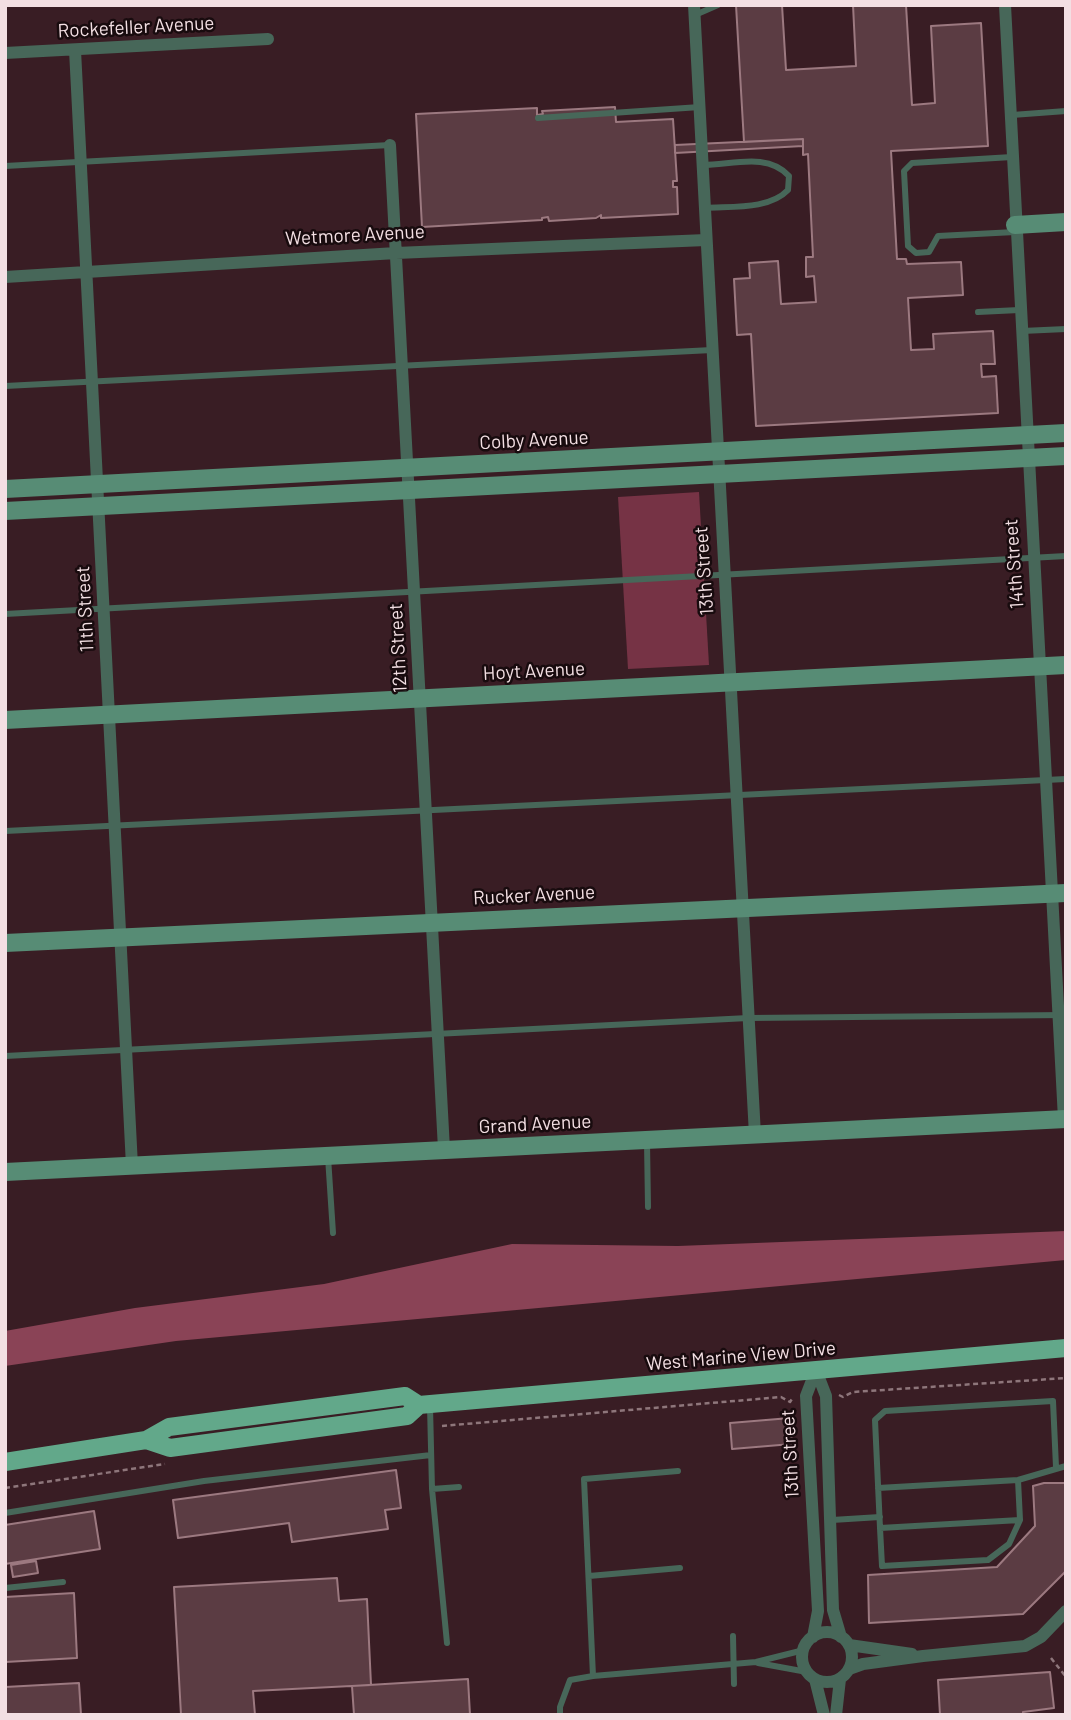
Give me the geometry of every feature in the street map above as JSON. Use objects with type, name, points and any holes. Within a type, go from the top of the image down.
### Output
[{"type":"main road","name":"West Marine View Drive","points":[[5,1462],[146,1440],[170,1448],[407,1416],[424,1404],[1066,1349]]},
{"type":"street","name":"14th Street","points":[[1005,5],[1033,558],[1047,780],[1059,893],[1065,1119]]},
{"type":"street","name":"13th Street","points":[[694,10],[717,474],[755,1135]]},
{"type":"street","name":"Rockefeller Avenue","points":[[5,53],[268,39]]},
{"type":"street","name":"11th Street","points":[[75,50],[132,1166]]},
{"type":"street","name":"12th Street","points":[[390,145],[444,1149]]},
{"type":"street","points":[[1015,229],[1066,222]]},
{"type":"street","name":"Wetmore Avenue","points":[[5,276],[396,253],[706,240]]},
{"type":"street","name":"Colby Avenue","points":[[5,489],[1066,433]]},
{"type":"street","points":[[5,512],[1066,456]]},
{"type":"street","name":"Hoyt Avenue","points":[[5,720],[1066,665]]},
{"type":"street","name":"Rucker Avenue","points":[[5,943],[1059,893]]},
{"type":"street","name":"Grand Avenue","points":[[5,1172],[1065,1119]]},
{"type":"street","name":"13th Street","points":[[816,1370],[825,1396],[832,1520],[833,1610],[845,1641]]},
{"type":"street","name":"13th Street","points":[[813,1637],[818,1611],[806,1396],[816,1370]]},
{"type":"street","points":[[811,1676],[827,1682],[863,1664],[1025,1646],[1041,1637],[1066,1611]]},
{"type":"street","points":[[824,1715],[804,1650],[813,1637],[827,1632],[845,1641],[923,1656]]},
{"type":"street","points":[[836,1715],[844,1674],[852,1657],[845,1641]]},
{"type":"lane","points":[[694,10],[718,5]]},
{"type":"lane","points":[[538,118],[699,107]]},
{"type":"lane","points":[[1010,115],[1066,111]]},
{"type":"lane","points":[[5,166],[390,145]]},
{"type":"lane","points":[[1012,157],[912,163],[904,171],[908,246],[916,253],[929,252],[938,236],[1015,229]]},
{"type":"lane","points":[[703,165],[760,161],[779,166],[789,176],[788,190],[782,196],[762,203],[705,208]]},
{"type":"lane","points":[[978,312],[1019,310]]},
{"type":"lane","points":[[1020,331],[1066,329]]},
{"type":"lane","points":[[5,386],[712,350]]},
{"type":"lane","points":[[5,614],[414,589],[1066,556]]},
{"type":"lane","points":[[5,831],[1066,779]]},
{"type":"lane","points":[[5,1056],[748,1018],[1062,1016]]},
{"type":"lane","points":[[646,1140],[648,1206]]},
{"type":"lane","points":[[328,1155],[333,1233]]},
{"type":"lane","points":[[1018,1480],[1020,1520],[1009,1544],[988,1560],[882,1566],[875,1420],[885,1411],[1053,1401],[1056,1467]]},
{"type":"lane","points":[[424,1404],[431,1427],[432,1489],[447,1643]]},
{"type":"lane","points":[[5,1513],[204,1481],[431,1455]]},
{"type":"lane","points":[[878,1488],[1018,1480],[1066,1466]]},
{"type":"lane","points":[[593,1676],[584,1479],[678,1471]]},
{"type":"lane","points":[[432,1489],[459,1487]]},
{"type":"lane","points":[[832,1520],[880,1517]]},
{"type":"lane","points":[[880,1528],[1020,1520]]},
{"type":"lane","points":[[589,1576],[680,1569]]},
{"type":"lane","points":[[5,1588],[63,1582]]},
{"type":"lane","points":[[733,1636],[734,1684]]},
{"type":"lane","points":[[560,1715],[560,1707],[570,1680],[756,1662],[804,1650]]},
{"type":"lane","points":[[756,1662],[811,1676]]},
{"type":"path","points":[[839,1395],[843,1397],[853,1392],[1066,1378]]},
{"type":"path","points":[[431,1427],[780,1397],[790,1402],[794,1397]]},
{"type":"path","points":[[5,1488],[176,1462]]},
{"type":"path","points":[[1051,1658],[1066,1677]]},
{"type":"shaded area","points":[[699,492],[709,665],[628,669],[618,497]]},
{"type":"shaded area","points":[[1066,1231],[1066,1260],[176,1341],[5,1366],[5,1331],[135,1308],[324,1284],[512,1244],[678,1246]]},
{"type":"building","points":[[736,5],[782,5],[786,70],[856,66],[853,5],[906,5],[912,105],[935,103],[931,26],[981,23],[988,146],[891,151],[897,259],[906,259],[907,264],[961,262],[963,295],[908,298],[911,350],[934,349],[933,334],[993,331],[995,364],[981,364],[982,377],[996,376],[998,413],[756,426],[751,334],[737,335],[734,279],[750,278],[749,263],[778,261],[781,304],[816,302],[814,276],[806,277],[806,257],[813,257],[808,154],[803,155],[803,139],[744,142]]},
{"type":"building","points":[[615,107],[616,122],[673,119],[677,181],[673,181],[673,187],[677,187],[678,214],[601,218],[601,215],[596,218],[549,221],[548,217],[542,220],[422,227],[416,114],[537,108],[537,115],[543,114],[542,111]]},
{"type":"building","points":[[803,139],[803,146],[675,153],[675,145]]},
{"type":"building","points":[[790,1418],[792,1444],[732,1449],[730,1423]]},
{"type":"building","points":[[396,1470],[401,1508],[385,1510],[388,1529],[292,1542],[289,1523],[178,1538],[173,1500]]},
{"type":"building","points":[[1066,1483],[1066,1571],[1023,1614],[869,1623],[868,1575],[997,1567],[1035,1526],[1033,1486]]},
{"type":"building","points":[[94,1511],[100,1549],[5,1564],[5,1525]]},
{"type":"building","points":[[36,1561],[38,1573],[13,1577],[11,1565]]},
{"type":"building","points":[[337,1578],[339,1601],[367,1599],[371,1685],[253,1691],[255,1715],[181,1715],[174,1587]]},
{"type":"building","points":[[74,1593],[77,1658],[5,1662],[5,1597]]},
{"type":"building","points":[[1050,1672],[1054,1708],[1023,1712],[1023,1715],[940,1715],[938,1680]]},
{"type":"building","points":[[468,1679],[470,1715],[354,1715],[352,1686]]},
{"type":"building","points":[[79,1683],[81,1715],[5,1715],[5,1687]]}]
